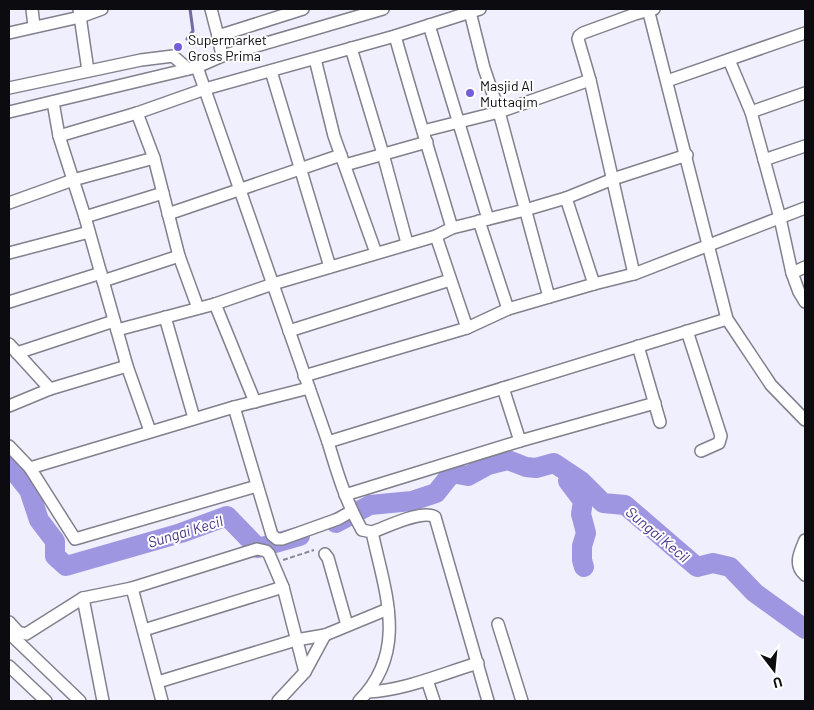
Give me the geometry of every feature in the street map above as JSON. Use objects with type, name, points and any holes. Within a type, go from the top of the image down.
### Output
[{"type":"street","points":[[32,9],[34,26]]},
{"type":"street","points":[[9,33],[79,13],[102,9]]},
{"type":"street","points":[[211,9],[222,56]]},
{"type":"street","points":[[218,36],[303,9]]},
{"type":"street","points":[[9,112],[192,68],[222,56],[384,9]]},
{"type":"street","points":[[634,274],[579,36],[634,11],[650,9],[727,319],[771,385],[805,420]]},
{"type":"street","points":[[59,136],[137,113],[205,89],[395,36],[475,10],[484,68],[499,112],[549,297]]},
{"type":"street","points":[[79,13],[88,71]]},
{"type":"street","points":[[429,25],[459,122],[483,220],[508,309]]},
{"type":"street","points":[[667,81],[805,34]]},
{"type":"street","points":[[395,36],[452,228]]},
{"type":"street","points":[[351,48],[383,154],[407,244]]},
{"type":"street","points":[[9,88],[141,60],[173,56],[192,68],[205,89],[345,495],[352,512],[367,531],[388,609],[390,636],[385,662],[377,681],[359,701]]},
{"type":"street","points":[[315,59],[343,160],[376,253]]},
{"type":"street","points":[[730,60],[751,112],[780,218],[792,273],[805,302]]},
{"type":"street","points":[[271,71],[330,267]]},
{"type":"street","points":[[168,214],[301,168],[383,154],[459,122],[499,112],[590,80]]},
{"type":"street","points":[[751,112],[805,93]]},
{"type":"street","points":[[52,102],[59,136],[85,217],[127,366],[150,431]]},
{"type":"street","points":[[137,113],[154,158],[179,256],[198,308]]},
{"type":"street","points":[[764,160],[805,146]]},
{"type":"street","points":[[17,353],[116,325],[164,317],[215,304],[273,284],[436,236],[452,228],[566,198],[613,179],[687,155]]},
{"type":"street","points":[[9,203],[73,180],[154,158]]},
{"type":"street","points":[[85,217],[163,193]]},
{"type":"street","points":[[566,198],[594,284]]},
{"type":"street","points":[[304,376],[466,328],[508,309],[634,274],[805,208]]},
{"type":"street","points":[[9,253],[89,232]]},
{"type":"street","points":[[436,236],[466,328]]},
{"type":"street","points":[[9,300],[179,256]]},
{"type":"street","points":[[792,273],[805,267]]},
{"type":"street","points":[[289,331],[450,280]]},
{"type":"street","points":[[215,304],[255,402]]},
{"type":"street","points":[[164,317],[194,418]]},
{"type":"street","points":[[328,442],[727,319]]},
{"type":"street","points":[[687,331],[721,436],[720,443],[716,446],[700,450]]},
{"type":"street","points":[[9,344],[50,389]]},
{"type":"street","points":[[638,346],[660,422]]},
{"type":"street","points":[[9,406],[50,389],[127,366]]},
{"type":"street","points":[[30,468],[194,418],[309,388]]},
{"type":"street","points":[[503,388],[520,441]]},
{"type":"street","points":[[345,495],[520,441],[655,403]]},
{"type":"street","points":[[234,407],[272,535],[276,539],[352,512]]},
{"type":"street","points":[[9,446],[30,468],[75,539],[257,486]]},
{"type":"street","points":[[367,531],[419,515],[431,514],[435,517],[488,701]]},
{"type":"street","points":[[805,540],[799,554],[798,565],[800,571],[805,575]]},
{"type":"street","points":[[9,622],[18,632],[26,634],[83,598],[132,588],[253,550],[266,551],[274,563],[283,587],[305,672]]},
{"type":"street","points":[[325,554],[328,558],[347,625]]},
{"type":"street","points":[[144,630],[283,587]]},
{"type":"street","points":[[132,588],[162,701]]},
{"type":"street","points":[[83,598],[104,701]]},
{"type":"street","points":[[158,682],[296,640],[325,635],[388,609]]},
{"type":"street","points":[[498,624],[522,701]]},
{"type":"street","points":[[9,633],[80,701]]},
{"type":"street","points":[[278,701],[305,672],[325,635]]},
{"type":"street","points":[[368,692],[383,696],[478,663]]},
{"type":"street","points":[[9,666],[46,701]]},
{"type":"street","points":[[427,680],[434,701]]},
{"type":"path","points":[[274,563],[316,549],[321,550],[325,554]]},
{"type":"waterway","points":[[187,39],[193,31],[190,9]]},
{"type":"waterway","name":"Sungai Kecil","points":[[336,523],[370,505],[412,501],[436,493],[452,473],[468,476],[488,465],[508,460],[526,467],[536,468],[554,463],[581,481],[603,503],[625,505],[697,567],[713,563],[730,567],[755,593],[805,629]]},
{"type":"waterway","name":"Sungai Kecil","points":[[9,465],[29,490],[39,520],[55,541],[55,556],[66,566],[181,533],[227,516],[258,548],[300,536]]},
{"type":"waterway","points":[[568,481],[583,501],[581,514],[586,533],[582,546],[584,567]]},
{"type":"place","name":"Supermarket Gross Prima","points":[[178,47]]},
{"type":"place","name":"Masjid Al Muttaqim","points":[[470,93]]}]
